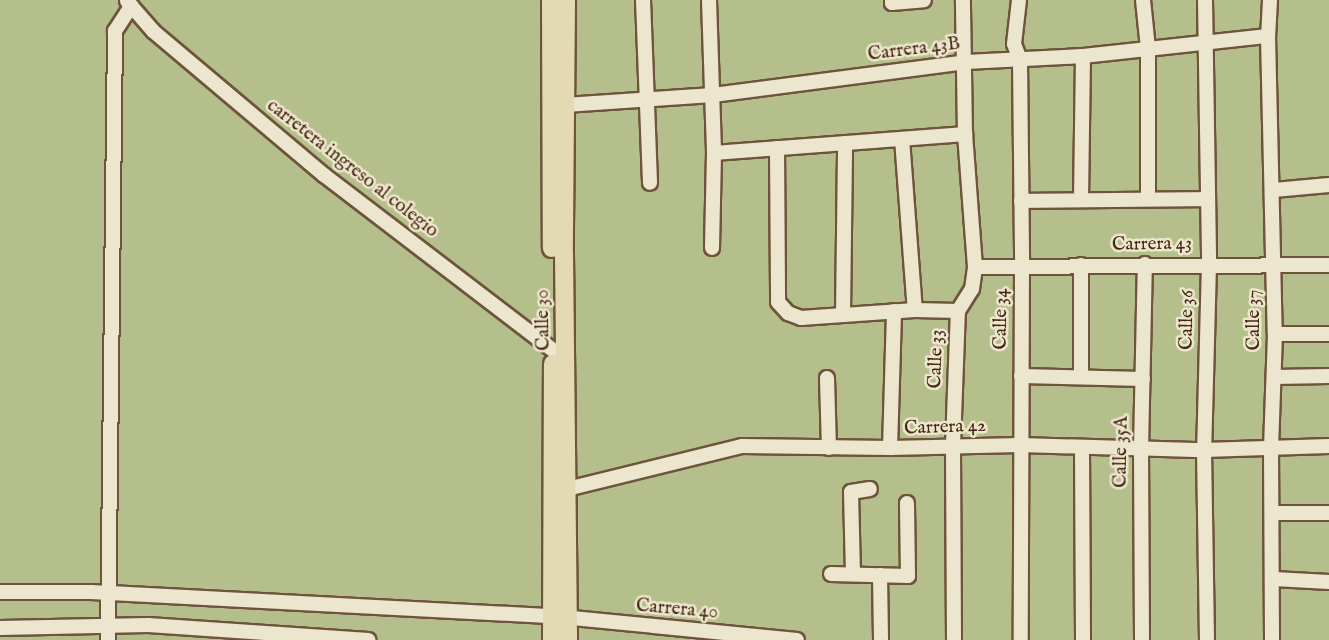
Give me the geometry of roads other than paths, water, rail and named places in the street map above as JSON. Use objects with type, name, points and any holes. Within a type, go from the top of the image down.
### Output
[{"type":"main road","name":"Calle 30","points":[[551,0],[559,351],[561,618],[568,640]]},
{"type":"main road","name":"Calle 30","points":[[552,640],[561,618],[567,489],[559,351],[566,0]]},
{"type":"street","points":[[643,0],[650,183]]},
{"type":"street","points":[[709,0],[714,153],[712,248]]},
{"type":"street","points":[[892,2],[924,0]]},
{"type":"street","name":"Calle 33","points":[[954,640],[953,446],[958,311],[972,289],[975,267],[965,134],[963,0]]},
{"type":"street","name":"Calle 34","points":[[1019,0],[1014,44],[1020,60],[1021,640]]},
{"type":"street","points":[[1143,0],[1148,48],[1148,200]]},
{"type":"street","name":"Calle 36","points":[[1205,0],[1209,264],[1205,450],[1206,640]]},
{"type":"street","name":"Calle 37","points":[[1270,0],[1268,36],[1275,264],[1271,448],[1274,579],[1272,640]]},
{"type":"street","name":"carretera ingreso al colegio","points":[[128,3],[153,31],[324,175],[559,351]]},
{"type":"street","points":[[108,633],[115,31],[128,3]]},
{"type":"street","name":"Carrera 43B","points":[[565,105],[713,95],[966,62],[1083,56],[1268,36]]},
{"type":"street","points":[[1081,200],[1083,56]]},
{"type":"street","points":[[714,153],[965,134]]},
{"type":"street","points":[[902,139],[915,310]]},
{"type":"street","points":[[844,315],[845,143]]},
{"type":"street","points":[[777,148],[778,302],[788,313],[801,318],[915,310],[958,311]]},
{"type":"street","points":[[1274,190],[1329,185]]},
{"type":"street","points":[[1021,201],[1208,199]]},
{"type":"street","name":"Carrera 43","points":[[975,267],[1022,264],[1329,265]]},
{"type":"street","name":"Calle 35A","points":[[1142,640],[1141,449],[1145,264]]},
{"type":"street","points":[[1081,265],[1081,377]]},
{"type":"street","points":[[890,448],[894,311]]},
{"type":"street","points":[[1275,334],[1329,334]]},
{"type":"street","points":[[1021,376],[1143,379]]},
{"type":"street","points":[[1274,377],[1329,376]]},
{"type":"street","points":[[828,378],[829,448]]},
{"type":"street","name":"Carrera 42","points":[[567,489],[742,446],[890,448],[1020,445],[1205,450],[1329,446]]},
{"type":"street","points":[[1082,447],[1083,640]]},
{"type":"street","points":[[853,574],[851,492],[870,489]]},
{"type":"street","points":[[831,574],[908,576],[907,503]]},
{"type":"street","points":[[1272,513],[1329,513]]},
{"type":"street","points":[[880,575],[881,640]]},
{"type":"street","points":[[1274,579],[1329,582]]},
{"type":"street","name":"Carrera 40","points":[[0,592],[108,593],[561,618],[797,640]]},
{"type":"street","points":[[0,628],[108,633],[148,625],[368,640]]}]
